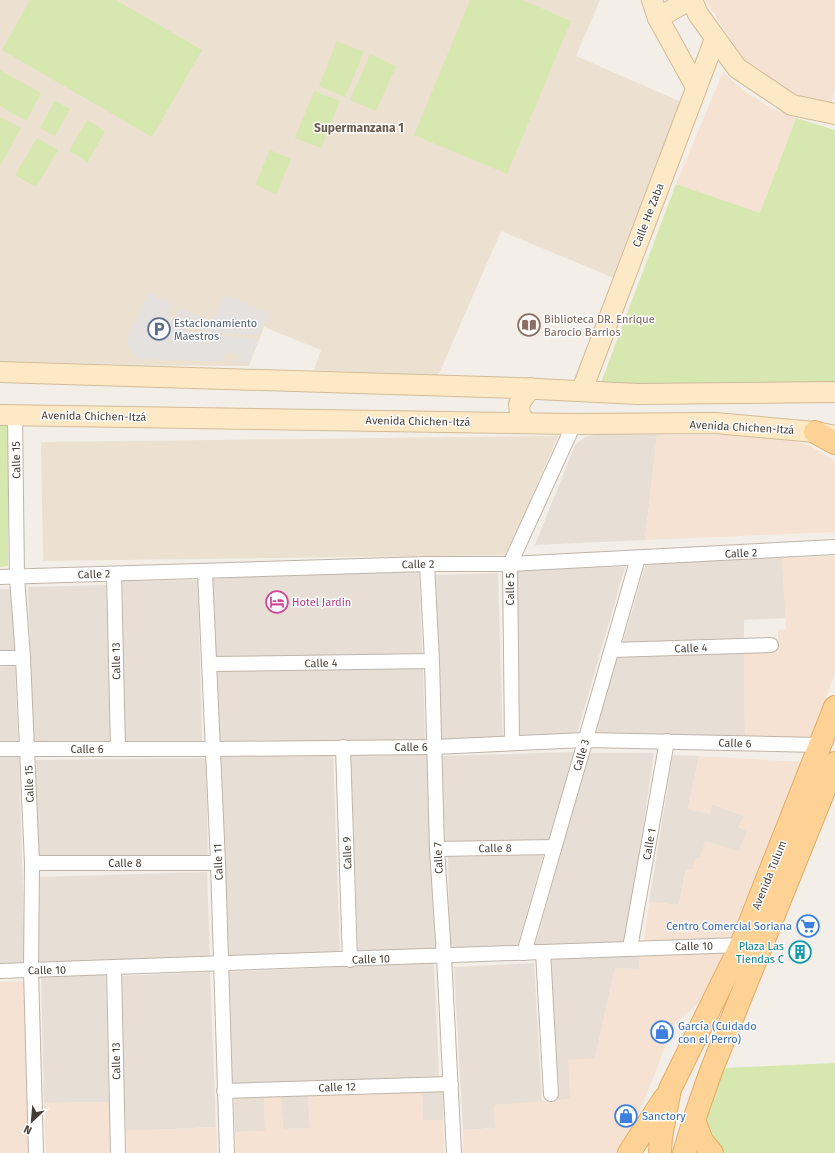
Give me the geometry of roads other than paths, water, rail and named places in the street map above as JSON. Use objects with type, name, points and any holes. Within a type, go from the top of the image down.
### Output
[{"type":"main road","points":[[689,0],[655,9],[696,86]]},
{"type":"main road","points":[[692,0],[698,14],[714,39],[737,68],[792,106],[835,114]]},
{"type":"main road","name":"Calle He Zaba","points":[[582,390],[714,39]]},
{"type":"main road","points":[[0,372],[530,388],[638,394],[835,392]]},
{"type":"main road","points":[[525,422],[520,414],[519,404],[530,388]]},
{"type":"main road","points":[[630,424],[638,417],[641,411],[641,402],[638,394]]},
{"type":"main road","name":"Avenida Chichen-Itzá","points":[[8,415],[525,422],[574,424],[715,423],[825,434]]},
{"type":"main road","points":[[825,434],[835,443]]},
{"type":"main road","name":"Avenida Tulum","points":[[660,1153],[661,1137],[670,1089],[682,1061],[741,945],[835,707]]},
{"type":"main road","name":"Avenida Tulum","points":[[684,1153],[711,1071],[835,763]]},
{"type":"main road","points":[[682,1061],[694,1072],[700,1073],[711,1071]]},
{"type":"main road","points":[[629,1153],[670,1089]]},
{"type":"main road","points":[[694,1120],[702,1142],[712,1153]]},
{"type":"street","name":"Calle 15","points":[[8,415],[23,658],[32,864],[31,970],[36,1153]]},
{"type":"street","name":"Calle 5","points":[[512,743],[510,564],[574,424]]},
{"type":"street","name":"Calle 2","points":[[0,577],[427,564],[510,564],[835,547]]},
{"type":"street","name":"Calle 3","points":[[524,953],[638,558]]},
{"type":"street","name":"Calle 7","points":[[427,564],[432,661],[437,849],[454,1153]]},
{"type":"street","name":"Calle 11","points":[[205,571],[218,863],[227,1153]]},
{"type":"street","name":"Calle 13","points":[[114,574],[118,749]]},
{"type":"street","name":"Calle 4","points":[[612,650],[771,645]]},
{"type":"street","points":[[0,658],[23,658]]},
{"type":"street","name":"Calle 4","points":[[210,664],[432,661]]},
{"type":"street","name":"Calle 6","points":[[0,748],[213,749],[434,747],[585,740],[821,745]]},
{"type":"street","name":"Calle 1","points":[[630,948],[668,741]]},
{"type":"street","name":"Calle 9","points":[[343,747],[350,960]]},
{"type":"street","name":"Calle 8","points":[[437,849],[554,848]]},
{"type":"street","name":"Calle 8","points":[[32,864],[218,863]]},
{"type":"street","name":"Calle 10","points":[[0,971],[350,960],[630,948],[741,945]]},
{"type":"street","points":[[543,952],[551,1094]]},
{"type":"street","name":"Calle 13","points":[[114,968],[118,1153]]},
{"type":"street","name":"Calle 12","points":[[224,1090],[450,1084]]},
{"type":"place","name":"Biblioteca DR. Enrique Barocio Barrios","points":[[529,325]]},
{"type":"place","name":"Estacionamiento Maestros","points":[[159,329]]},
{"type":"place","name":"Hotel Jardin","points":[[277,602]]},
{"type":"place","name":"Centro Comercial Soriana","points":[[808,926]]},
{"type":"place","name":"Plaza Las Tiendas C","points":[[800,952]]},
{"type":"place","name":"García (Cuidado con el Perro)","points":[[662,1032]]},
{"type":"place","name":"Sanctory","points":[[626,1116]]},
{"type":"district","name":"Supermanzana 1","points":[[359,128]]}]
